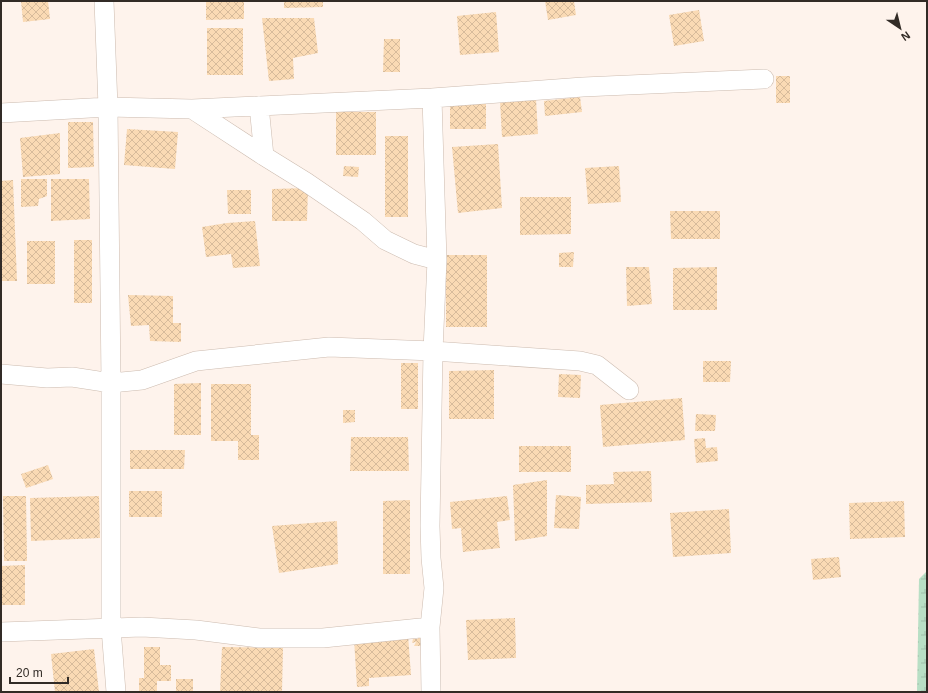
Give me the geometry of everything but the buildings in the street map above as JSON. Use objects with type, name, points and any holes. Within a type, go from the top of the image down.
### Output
[{"type":"street","points":[[104,1],[108,107],[111,383],[111,628],[116,692]]},
{"type":"street","points":[[1,113],[108,107],[192,109],[432,98],[583,86],[764,79]]},
{"type":"street","points":[[431,692],[430,627],[434,588],[430,526],[433,351],[437,260],[432,98]]},
{"type":"street","points":[[259,106],[264,156]]},
{"type":"street","points":[[192,109],[306,182],[363,221],[385,240],[414,254],[437,260]]},
{"type":"street","points":[[1,374],[47,378],[72,377],[111,383],[142,380],[196,361],[329,347],[433,351],[580,361],[597,365],[629,390]]},
{"type":"street","points":[[1,632],[142,627],[196,630],[259,638],[323,638],[430,627]]},
{"type":"green space","points":[[927,571],[927,692],[917,692],[919,579]]}]
